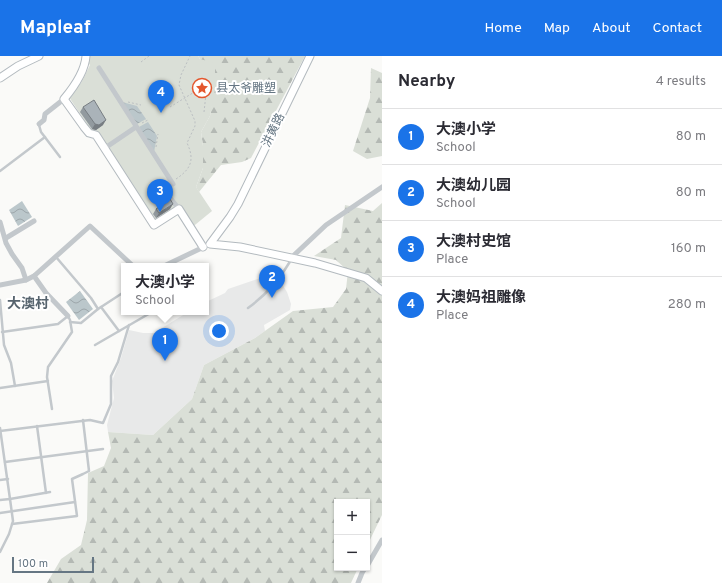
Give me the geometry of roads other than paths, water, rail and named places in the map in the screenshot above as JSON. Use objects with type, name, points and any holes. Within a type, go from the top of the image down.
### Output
[{"type":"main road","points":[[0,78],[18,66],[39,56]]},
{"type":"main road","points":[[86,56],[85,64],[73,90],[64,99],[89,133],[96,135],[154,225],[179,210],[203,247]]},
{"type":"main road","name":"汫黄路","points":[[210,244],[230,218],[238,204],[310,56]]},
{"type":"main road","points":[[210,244],[240,247],[315,263],[366,278],[382,292]]},
{"type":"street","points":[[99,68],[172,183]]},
{"type":"street","points":[[39,124],[44,120],[45,114],[64,99]]},
{"type":"street","points":[[105,148],[136,127]]},
{"type":"street","points":[[292,258],[326,224],[382,187]]},
{"type":"street","points":[[168,194],[179,210]]},
{"type":"street","points":[[6,238],[34,221]]},
{"type":"street","points":[[0,222],[6,238],[6,243],[22,268],[26,280]]},
{"type":"street","points":[[0,285],[26,280],[34,276],[90,226],[130,263]]},
{"type":"street","points":[[170,263],[210,244]]},
{"type":"street","points":[[34,276],[46,293],[68,316]]},
{"type":"street","points":[[370,560],[382,540]]},
{"type":"street","points":[[358,583],[363,571]]},
{"type":"lane","points":[[39,124],[41,132],[60,156]]},
{"type":"lane","points":[[0,171],[45,137]]},
{"type":"lane","points":[[55,256],[119,331]]},
{"type":"lane","points":[[248,308],[265,295],[284,273],[292,258]]},
{"type":"lane","points":[[70,322],[81,323],[99,308],[121,294]]},
{"type":"lane","points":[[0,300],[4,345],[11,363],[14,386]]},
{"type":"lane","points":[[95,345],[147,315]]},
{"type":"lane","points":[[2,332],[58,324],[68,316],[72,332],[48,367],[48,381],[52,409]]},
{"type":"lane","points":[[0,431],[83,420],[103,423],[111,404],[111,376],[118,362],[129,325]]},
{"type":"lane","points":[[0,388],[48,381]]},
{"type":"lane","points":[[12,524],[77,516],[72,479],[89,471],[83,420]]},
{"type":"lane","points":[[0,500],[48,493],[37,426]]},
{"type":"lane","points":[[0,428],[12,511],[12,524],[0,552]]},
{"type":"lane","points":[[5,462],[103,449]]},
{"type":"lane","points":[[0,480],[8,479]]},
{"type":"lane","points":[[0,513],[75,502]]},
{"type":"water","points":[[122,102],[137,106],[146,119],[137,124]]},
{"type":"water","points":[[148,122],[157,136],[154,152],[139,127]]},
{"type":"water","points":[[22,201],[32,217],[18,226],[9,210]]},
{"type":"water","points":[[80,291],[93,309],[79,320],[66,302]]},
{"type":"place","name":"县太爷雕塑","points":[[202,88]]},
{"type":"place","name":"大澳妈祖雕像","points":[[161,113]]},
{"type":"place","name":"大澳村史馆","points":[[160,212]]},
{"type":"place","name":"大澳幼儿园","points":[[272,298]]},
{"type":"place","name":"大澳小学","points":[[165,361]]},
{"type":"district","name":"大澳村","points":[[28,303]]}]
